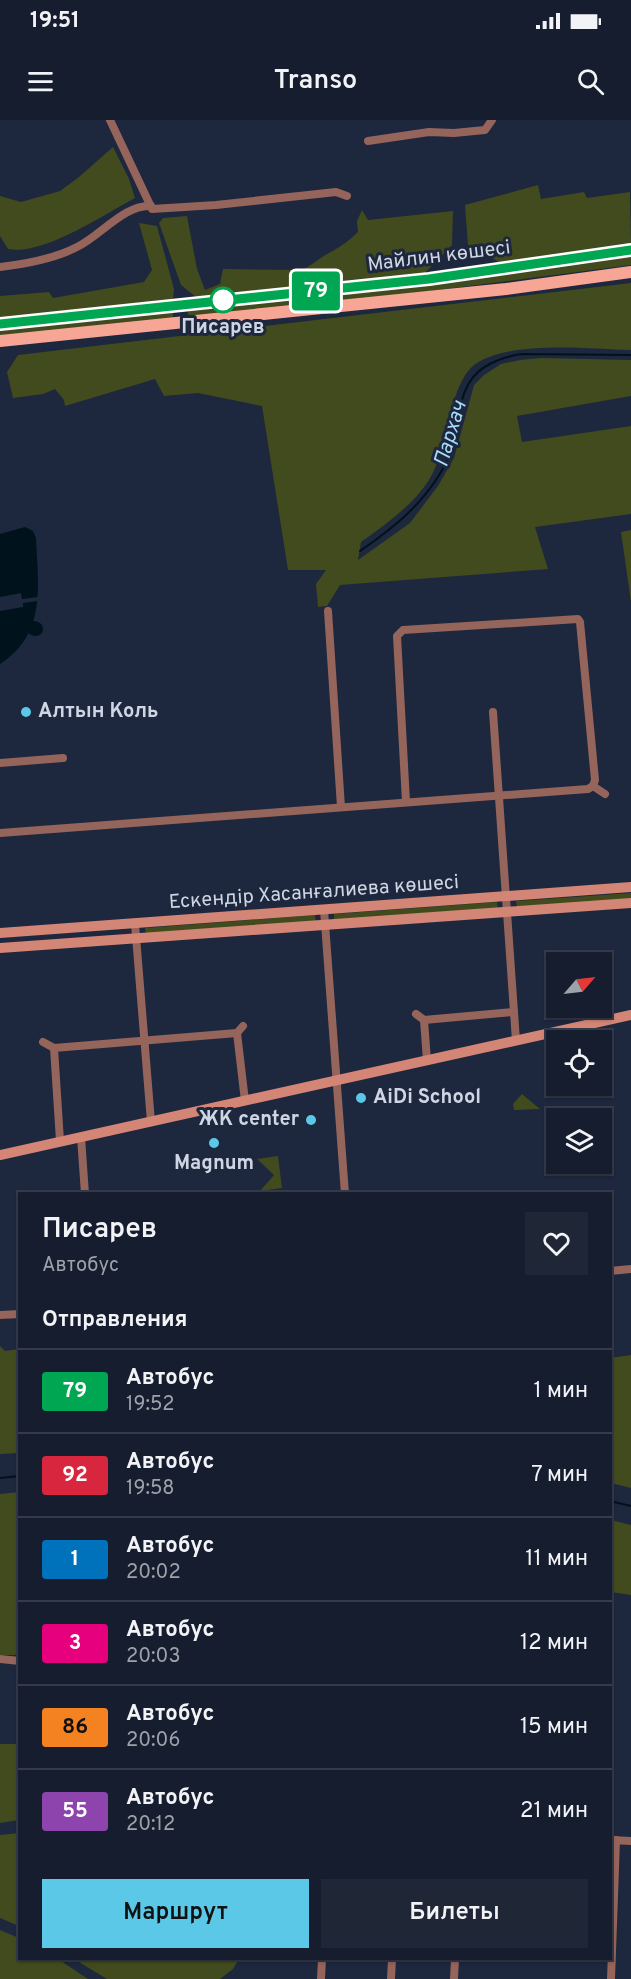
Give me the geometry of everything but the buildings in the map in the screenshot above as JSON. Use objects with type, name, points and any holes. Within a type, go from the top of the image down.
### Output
[{"type":"main road","name":"Майлин көшесі","points":[[0,324],[429,279],[631,250]]},
{"type":"main road","name":"Майлин көшесі","points":[[0,341],[506,289],[631,272]]},
{"type":"main road","points":[[183,305],[184,323]]},
{"type":"street","points":[[110,120],[151,208]]},
{"type":"street","points":[[368,141],[429,132],[454,133],[485,130],[492,120]]},
{"type":"street","points":[[0,267],[63,253],[79,246],[134,209],[216,205],[336,192],[347,196]]},
{"type":"street","points":[[328,611],[341,807]]},
{"type":"street","points":[[0,833],[588,789],[593,786],[595,780],[578,619],[403,630],[397,636],[406,802]]},
{"type":"street","points":[[493,712],[516,1041]]},
{"type":"street","points":[[0,763],[63,758]]},
{"type":"street","points":[[593,786],[605,794]]},
{"type":"street","name":"Ескендір Хасанғалиева көшесі","points":[[0,933],[631,887]]},
{"type":"street","name":"Ескендір Хасанғалиева көшесі","points":[[0,948],[631,903]]},
{"type":"street","points":[[324,910],[345,1192]]},
{"type":"street","points":[[135,924],[151,1122]]},
{"type":"street","points":[[416,1014],[424,1020],[514,1012]]},
{"type":"street","points":[[0,1155],[631,1015]]},
{"type":"street","points":[[424,1020],[427,1061]]},
{"type":"street","points":[[43,1042],[54,1047],[145,1041],[237,1033],[243,1026]]},
{"type":"street","points":[[237,1033],[245,1101]]},
{"type":"street","points":[[54,1047],[60,1141]]},
{"type":"street","points":[[81,1137],[86,1192]]},
{"type":"street","points":[[612,1271],[631,1269]]},
{"type":"street","points":[[0,1315],[18,1314]]},
{"type":"street","points":[[0,1659],[18,1661]]},
{"type":"street","points":[[612,1910],[613,1840],[631,1841]]},
{"type":"street","points":[[321,1979],[322,1960]]},
{"type":"street","points":[[391,1979],[392,1960]]},
{"type":"street","points":[[454,1979],[455,1960]]},
{"type":"street","points":[[611,1960],[611,1979]]},
{"type":"green space","points":[[113,147],[129,179],[135,198],[55,240],[22,250],[8,249],[0,236],[0,196],[21,202],[60,191]]},
{"type":"green space","points":[[538,185],[541,199],[584,192],[587,198],[630,192],[631,244],[501,263],[468,245],[465,205]]},
{"type":"green space","points":[[362,210],[368,220],[453,211],[452,245],[425,273],[196,297],[181,285],[159,223],[163,218],[187,216],[197,269],[205,290],[220,284],[223,269],[301,270],[307,267],[358,232],[357,221]]},
{"type":"green space","points":[[139,223],[157,226],[174,289],[173,299],[0,318],[0,296],[49,292],[53,298],[144,282],[152,270]]},
{"type":"green space","points":[[631,253],[631,265],[430,291],[188,318],[188,309]]},
{"type":"green space","points":[[631,283],[631,350],[552,348],[511,351],[477,363],[467,372],[454,400],[441,452],[429,480],[407,506],[361,542],[358,560],[410,523],[438,486],[454,458],[474,385],[501,364],[520,360],[541,358],[631,360],[631,396],[517,416],[522,442],[631,426],[631,514],[535,527],[548,569],[340,585],[327,606],[318,607],[316,584],[326,570],[288,570],[262,406],[198,393],[164,396],[155,379],[65,406],[64,400],[55,389],[43,394],[13,398],[7,372],[18,355]]},
{"type":"green space","points":[[173,311],[173,319],[0,336],[0,328]]},
{"type":"green space","points":[[631,530],[631,602],[621,532]]},
{"type":"green space","points":[[631,893],[631,899],[517,907],[516,901]]},
{"type":"green space","points":[[497,902],[498,909],[334,920],[334,914]]},
{"type":"green space","points":[[315,915],[316,923],[146,935],[145,928]]},
{"type":"green space","points":[[522,1094],[540,1109],[514,1110],[513,1104]]},
{"type":"green space","points":[[278,1156],[282,1188],[260,1191],[274,1175],[257,1159]]},
{"type":"green space","points":[[0,1346],[5,1351],[18,1349],[18,1453],[0,1454]]},
{"type":"green space","points":[[631,1355],[631,1488],[612,1483],[612,1358]]},
{"type":"green space","points":[[18,1492],[18,1652],[15,1655],[0,1655],[0,1494]]},
{"type":"green space","points":[[612,1520],[631,1525],[631,1595],[612,1592]]},
{"type":"green space","points":[[0,1744],[18,1744],[18,1820],[0,1823]]},
{"type":"green space","points":[[18,1833],[18,1926],[0,1918],[0,1835]]},
{"type":"green space","points":[[0,1930],[18,1938],[18,1960],[60,1960],[88,1979],[0,1979]]},
{"type":"green space","points":[[76,1960],[238,1960],[233,1969],[220,1979],[107,1979]]},
{"type":"water","points":[[25,527],[33,531],[36,538],[38,591],[36,608],[33,624],[26,638],[15,652],[0,664],[0,534]]},
{"type":"pier","points":[[21,593],[22,599],[38,597],[38,601],[23,603],[23,607],[0,611],[0,597]]},
{"type":"waterway","name":"Пархач","points":[[360,551],[405,516],[424,496],[441,472],[450,453],[462,399],[468,384],[479,371],[496,361],[521,354],[631,355]]},
{"type":"waterway","points":[[0,1478],[18,1476]]},
{"type":"waterway","points":[[612,1501],[631,1506]]},
{"type":"bus line","name":"79","points":[[0,324],[429,279],[631,250]]},
{"type":"place","name":"Писарев","points":[[223,300]]},
{"type":"place","name":"Алтын Коль","points":[[26,712]]},
{"type":"place","name":"AiDi School","points":[[361,1098]]},
{"type":"place","name":"ЖК center","points":[[311,1120]]},
{"type":"place","name":"Magnum","points":[[214,1143]]}]
